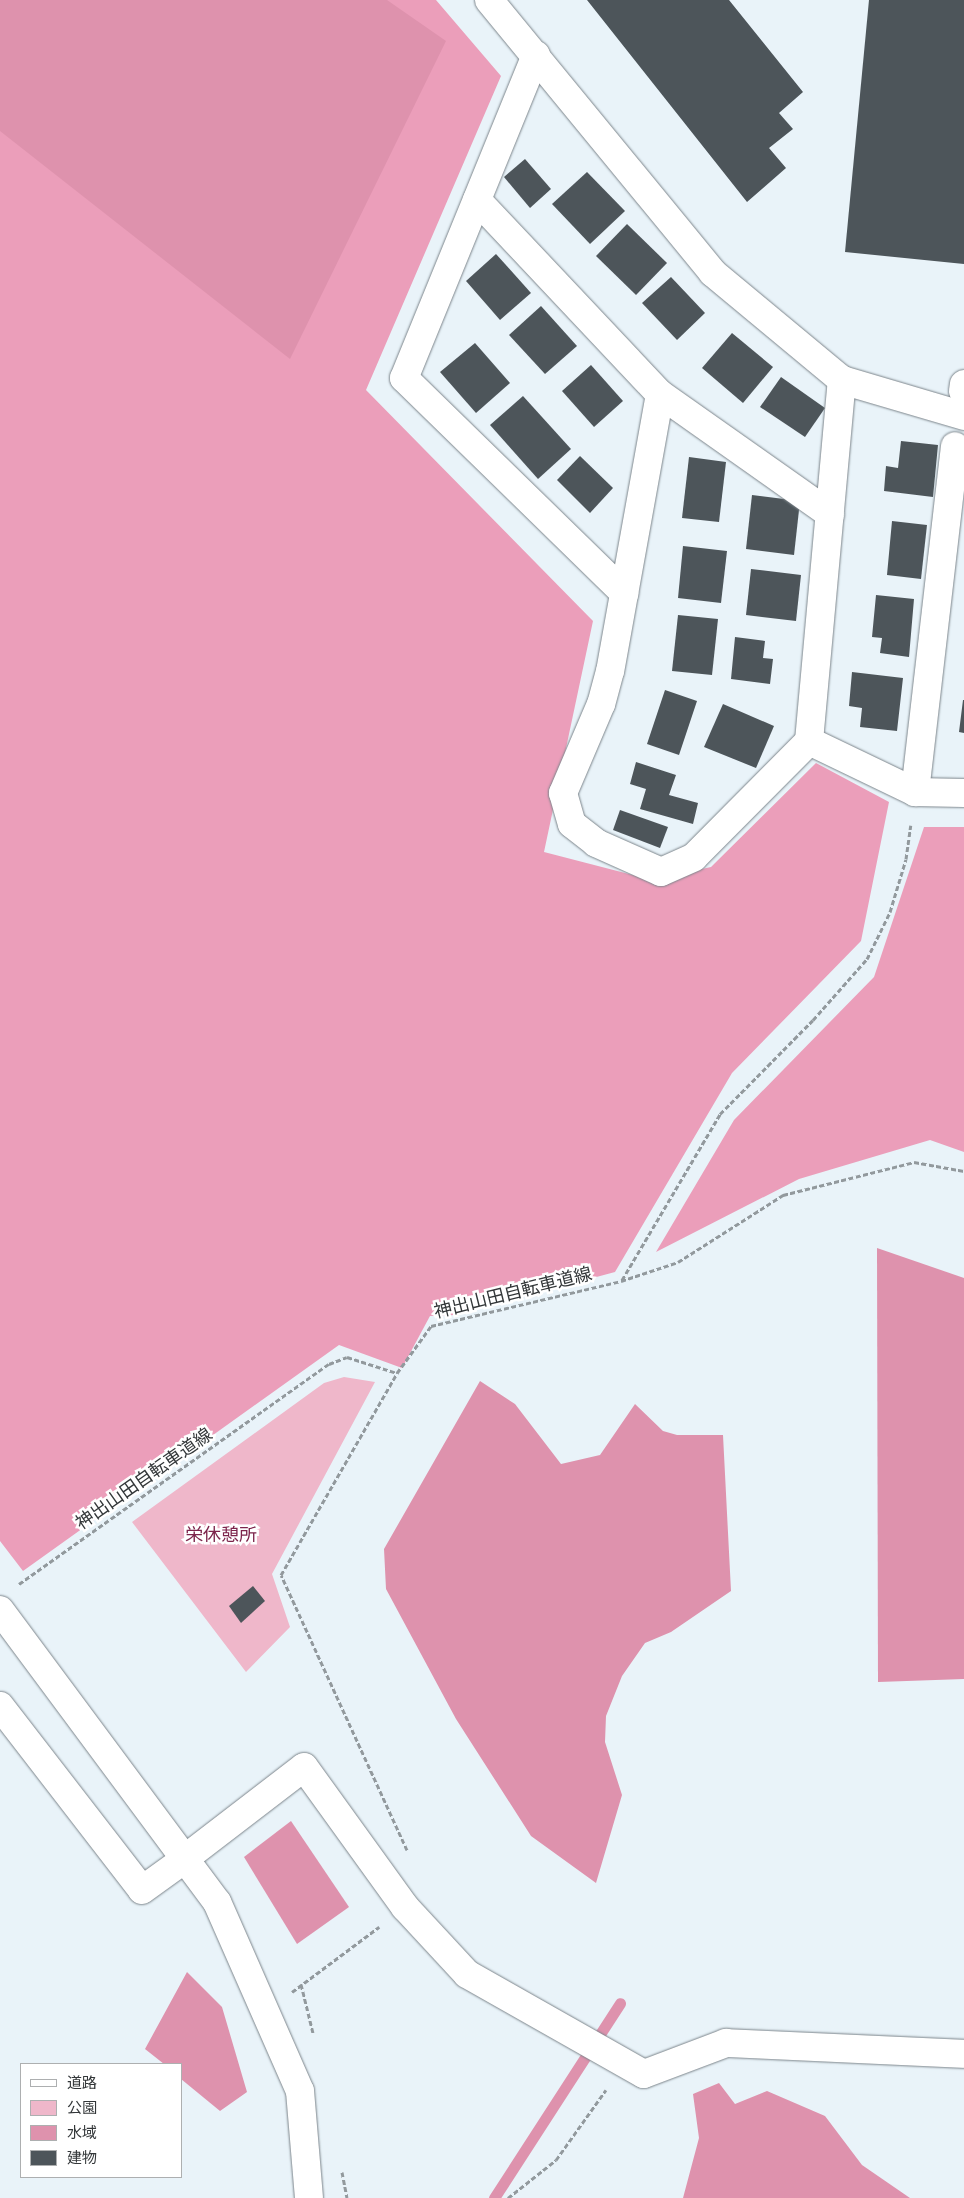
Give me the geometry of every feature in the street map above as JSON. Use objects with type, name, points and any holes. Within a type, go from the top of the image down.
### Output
[{"type":"street","points":[[489,0],[713,273],[842,380],[964,397]]},
{"type":"street","points":[[536,55],[404,378],[624,593]]},
{"type":"street","points":[[477,200],[660,394],[830,514]]},
{"type":"street","points":[[660,394],[624,593],[601,704],[563,793],[572,824],[596,843],[661,872],[694,857],[809,742],[842,380]]},
{"type":"street","points":[[915,792],[956,446]]},
{"type":"street","points":[[809,742],[915,792],[964,793]]},
{"type":"street","points":[[0,1610],[190,1855],[217,1902],[300,2091],[309,2198]]},
{"type":"street","points":[[0,1706],[142,1890],[304,1767],[405,1907],[468,1974],[644,2074],[726,2043],[964,2054]]},
{"type":"path","points":[[622,1281],[720,1114],[813,1020],[867,960],[890,912],[906,859],[915,792]]},
{"type":"path","name":"神出山田自転車道線","points":[[18,1584],[329,1364],[347,1356],[397,1373],[432,1326],[622,1281],[678,1262],[783,1195],[914,1162],[964,1171]]},
{"type":"path","points":[[397,1373],[281,1575],[411,1859]]},
{"type":"path","points":[[265,2011],[405,1907]]},
{"type":"path","points":[[301,1984],[309,2018]]},
{"type":"path","points":[[508,2198],[556,2160],[626,2063]]},
{"type":"green space","name":"栄休憩所","points":[[344,1377],[375,1382],[272,1574],[290,1627],[246,1672],[132,1522],[324,1383]]},
{"type":"shaded area","points":[[0,0],[436,0],[501,76],[366,390],[593,621],[544,852],[652,880],[711,867],[816,763],[889,802],[861,941],[732,1073],[615,1272],[455,1315],[430,1316],[402,1368],[339,1345],[23,1571],[0,1541]]},
{"type":"shaded area","points":[[924,827],[964,827],[964,1152],[930,1140],[799,1179],[656,1252],[734,1120],[874,977]]},
{"type":"water","points":[[0,0],[387,0],[446,41],[290,359],[0,131]]},
{"type":"water","points":[[877,1248],[964,1278],[964,1679],[878,1682]]},
{"type":"water","points":[[480,1381],[515,1404],[561,1464],[600,1455],[635,1404],[663,1431],[677,1435],[723,1435],[731,1591],[671,1632],[645,1643],[622,1676],[606,1716],[605,1742],[622,1795],[596,1883],[531,1836],[456,1719],[386,1589],[384,1549]]},
{"type":"water","points":[[291,1821],[349,1907],[297,1944],[244,1857]]},
{"type":"water","points":[[187,1972],[222,2007],[247,2092],[220,2111],[182,2080],[182,2063],[163,2063],[145,2049]]},
{"type":"water","points":[[719,2083],[735,2104],[767,2091],[825,2116],[862,2165],[910,2198],[683,2198],[699,2138],[693,2094]]},
{"type":"building","points":[[587,0],[729,0],[803,92],[779,113],[793,129],[769,148],[786,168],[747,202]]},
{"type":"building","points":[[869,0],[964,0],[964,264],[845,252]]},
{"type":"building","points":[[525,159],[551,189],[530,208],[504,177]]},
{"type":"building","points":[[587,172],[625,211],[590,244],[552,204]]},
{"type":"building","points":[[627,224],[667,263],[636,295],[596,256]]},
{"type":"building","points":[[496,254],[531,293],[500,320],[466,281]]},
{"type":"building","points":[[671,277],[705,313],[677,340],[642,303]]},
{"type":"building","points":[[541,306],[577,346],[545,374],[509,335]]},
{"type":"building","points":[[732,333],[773,367],[743,403],[702,368]]},
{"type":"building","points":[[475,343],[510,383],[476,413],[440,372]]},
{"type":"building","points":[[591,365],[623,401],[594,427],[562,391]]},
{"type":"building","points":[[781,377],[825,408],[805,437],[760,407]]},
{"type":"building","points":[[523,396],[571,449],[538,479],[490,425]]},
{"type":"building","points":[[901,441],[938,445],[933,497],[884,491],[886,466],[898,468]]},
{"type":"building","points":[[580,456],[613,488],[590,513],[557,480]]},
{"type":"building","points":[[689,457],[726,462],[719,522],[682,518]]},
{"type":"building","points":[[752,495],[800,501],[794,555],[746,549]]},
{"type":"building","points":[[892,521],[927,525],[921,579],[887,575]]},
{"type":"building","points":[[683,546],[727,551],[721,603],[678,598]]},
{"type":"building","points":[[751,569],[801,575],[796,621],[746,615]]},
{"type":"building","points":[[876,595],[914,599],[909,657],[880,653],[882,638],[872,637]]},
{"type":"building","points":[[678,615],[718,619],[712,675],[672,671]]},
{"type":"building","points":[[735,637],[765,641],[763,658],[773,659],[770,684],[731,679]]},
{"type":"building","points":[[852,672],[903,678],[897,731],[860,727],[862,708],[849,706]]},
{"type":"building","points":[[665,690],[697,701],[679,755],[647,744]]},
{"type":"building","points":[[964,700],[964,733],[959,732]]},
{"type":"building","points":[[723,704],[774,726],[756,768],[704,747]]},
{"type":"building","points":[[636,762],[676,775],[669,795],[698,803],[693,824],[640,809],[646,789],[630,784]]},
{"type":"building","points":[[620,810],[668,827],[660,848],[613,830]]},
{"type":"building","points":[[253,1586],[265,1601],[241,1623],[229,1606]]},
{"type":"waterway","points":[[494,2198],[620,2003]]}]
